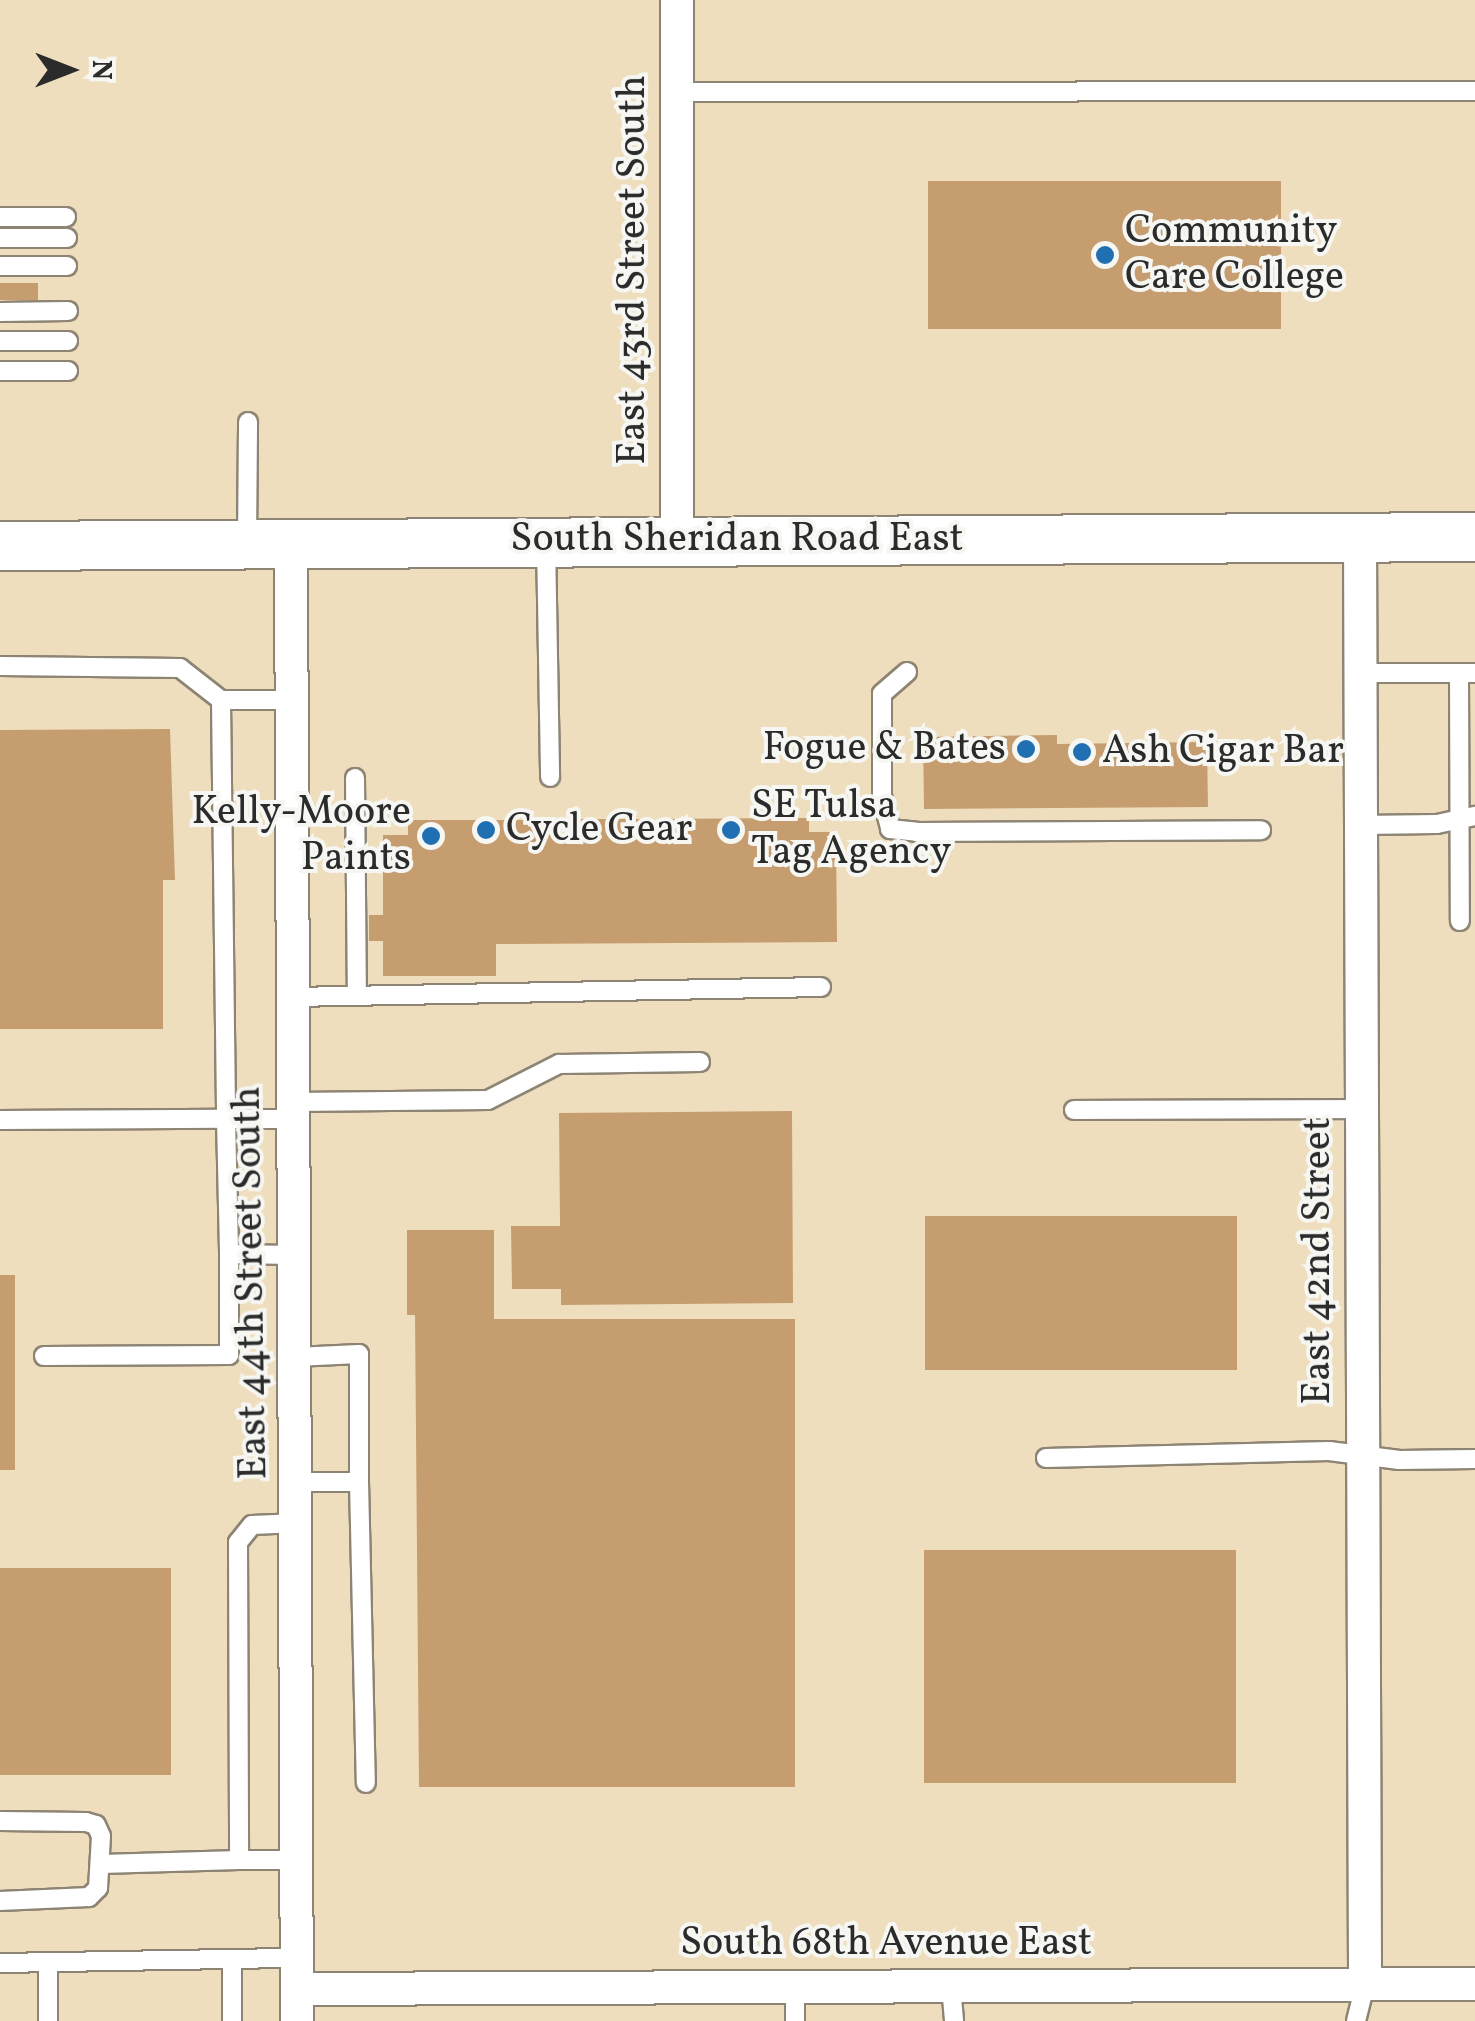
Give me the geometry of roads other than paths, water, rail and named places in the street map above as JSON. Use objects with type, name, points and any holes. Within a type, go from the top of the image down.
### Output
[{"type":"main road","name":"South Sheridan Road East","points":[[0,546],[1475,536]]},
{"type":"street","name":"East 43rd Street South","points":[[677,0],[677,540]]},
{"type":"street","name":"East 42nd Street","points":[[1360,536],[1365,1985]]},
{"type":"street","name":"East 44th Street South","points":[[269,544],[291,700],[298,1523],[297,1989]]},
{"type":"street","name":"South 68th Avenue East","points":[[297,1989],[1475,1984]]},
{"type":"lane","points":[[677,92],[1475,91]]},
{"type":"lane","points":[[0,218],[66,216]]},
{"type":"lane","points":[[0,238],[67,238]]},
{"type":"lane","points":[[0,266],[67,266]]},
{"type":"lane","points":[[0,312],[68,311]]},
{"type":"lane","points":[[0,342],[68,341]]},
{"type":"lane","points":[[0,371],[68,371]]},
{"type":"lane","points":[[248,422],[269,544]]},
{"type":"lane","points":[[546,542],[550,776]]},
{"type":"lane","points":[[0,666],[180,668],[221,700],[291,700]]},
{"type":"lane","points":[[907,672],[882,694],[882,796],[890,828],[917,832],[1262,830]]},
{"type":"lane","points":[[1358,673],[1467,674],[1468,816],[1460,922]]},
{"type":"lane","points":[[44,1356],[229,1354],[221,700]]},
{"type":"lane","points":[[355,778],[356,996]]},
{"type":"lane","points":[[1360,825],[1437,824],[1468,816]]},
{"type":"lane","points":[[292,997],[821,987]]},
{"type":"lane","points":[[0,1120],[226,1119],[292,1110],[488,1100],[559,1064],[700,1062]]},
{"type":"lane","points":[[1074,1110],[1360,1109]]},
{"type":"lane","points":[[228,1254],[295,1255]]},
{"type":"lane","points":[[295,1357],[360,1354],[366,1783]]},
{"type":"lane","points":[[1046,1458],[1329,1451],[1399,1460],[1475,1459]]},
{"type":"lane","points":[[297,1482],[359,1482]]},
{"type":"lane","points":[[239,1860],[238,1542],[252,1525],[298,1523]]},
{"type":"lane","points":[[0,1821],[96,1826],[101,1864],[98,1888],[80,1901],[0,1901]]},
{"type":"lane","points":[[101,1864],[298,1860]]},
{"type":"lane","points":[[0,1963],[232,1960],[297,1989]]},
{"type":"lane","points":[[232,1960],[232,2021]]},
{"type":"lane","points":[[48,1963],[48,2021]]},
{"type":"lane","points":[[1356,2021],[1365,1985]]},
{"type":"lane","points":[[952,1986],[954,2021]]},
{"type":"lane","points":[[794,1987],[795,2021]]},
{"type":"place","name":"Community Care College","points":[[1105,255]]},
{"type":"place","name":"Fogue & Bates","points":[[1026,749]]},
{"type":"place","name":"Ash Cigar Bar","points":[[1082,752]]},
{"type":"place","name":"Cycle Gear","points":[[486,830]]},
{"type":"place","name":"SE Tulsa Tag Agency","points":[[731,830]]},
{"type":"place","name":"Kelly-Moore Paints","points":[[431,836]]}]
